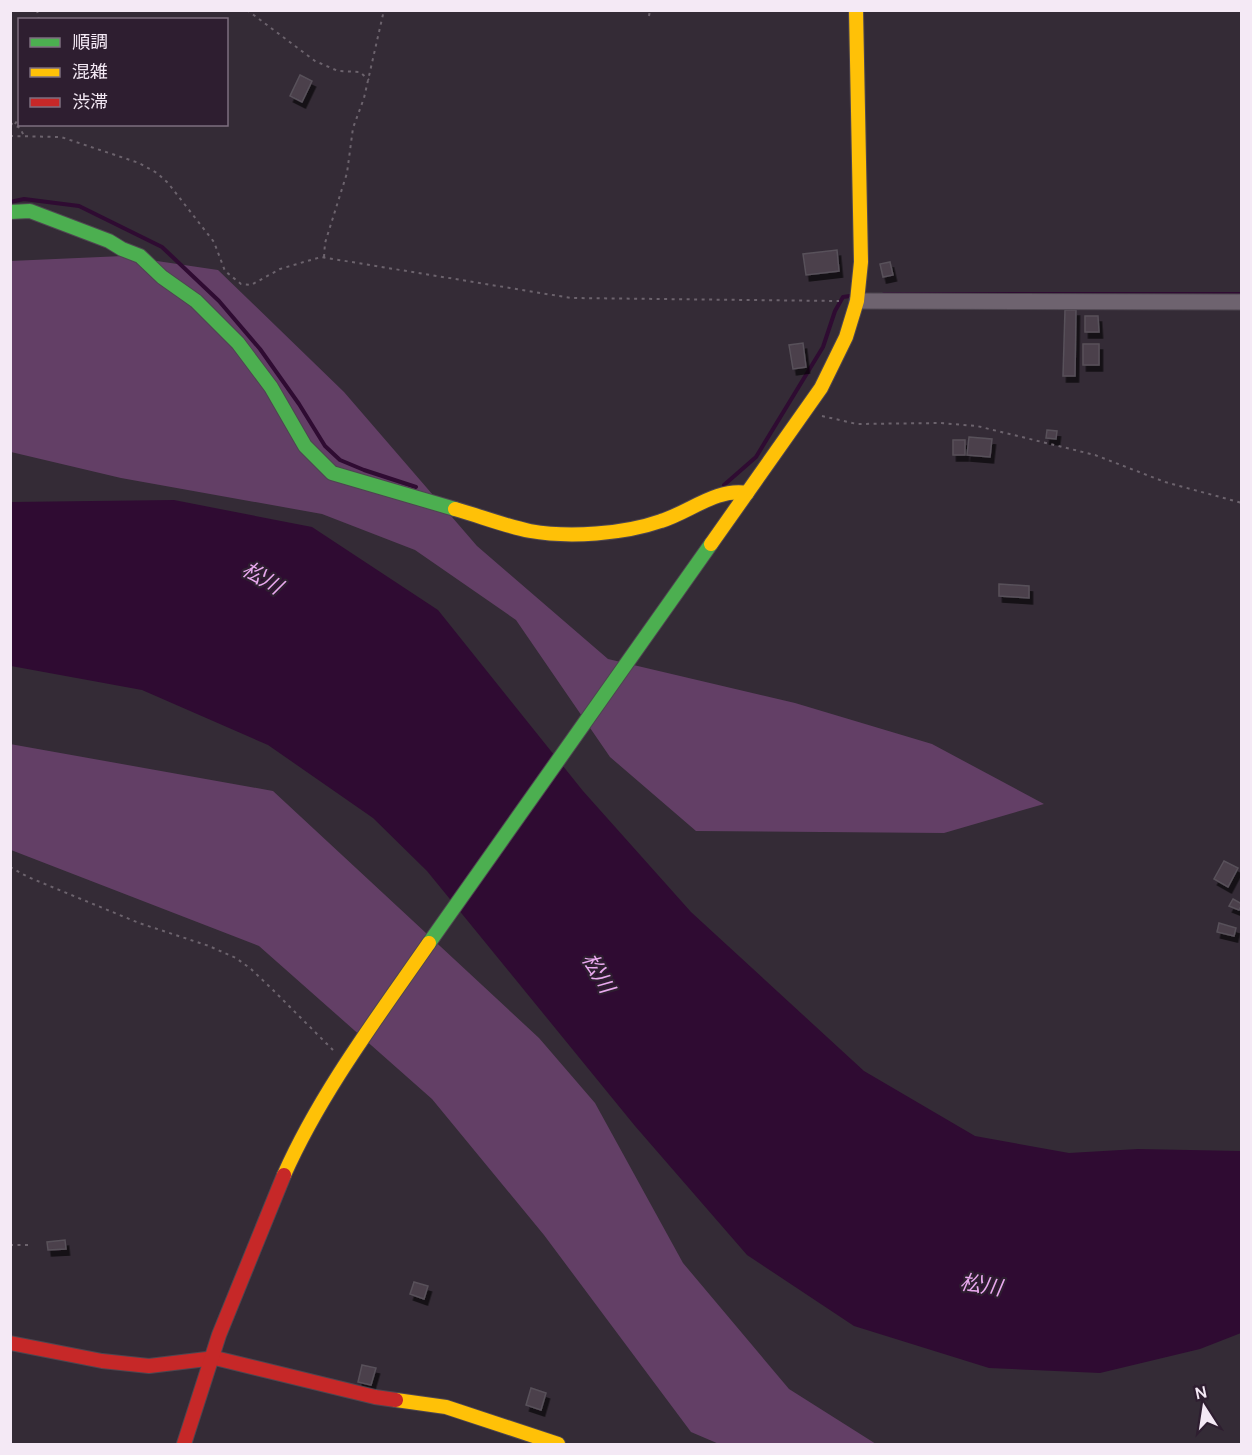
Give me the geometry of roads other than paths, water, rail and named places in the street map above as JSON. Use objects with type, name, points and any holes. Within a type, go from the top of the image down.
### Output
[{"type":"street","points":[[184,1444],[212,1359],[268,1212],[294,1152],[345,1064],[806,409],[820,388],[846,337],[857,301],[861,262],[856,10]]},
{"type":"street","points":[[10,212],[30,211],[109,241],[140,256],[162,277],[187,293],[215,318],[237,343],[271,387],[312,455],[332,473],[530,531],[547,532],[608,532],[640,527],[662,521],[720,495],[735,491],[747,493]]},
{"type":"street","points":[[857,301],[1242,302]]},
{"type":"street","points":[[10,1343],[102,1361],[149,1366],[212,1359],[375,1397],[441,1406],[558,1444]]},
{"type":"water","name":"松川","points":[[174,500],[312,527],[438,610],[583,791],[691,912],[864,1071],[975,1136],[1069,1153],[1138,1149],[1241,1151],[1241,1333],[1200,1349],[1100,1373],[989,1368],[854,1326],[747,1255],[635,1126],[427,871],[373,818],[268,745],[142,690],[11,666],[11,502]]},
{"type":"waterway","points":[[10,202],[24,199],[79,206],[162,247],[219,301],[260,349],[325,446],[340,460],[416,487]]},
{"type":"waterway","points":[[884,294],[1242,294]]},
{"type":"waterway","points":[[724,485],[756,457],[823,347],[835,311],[843,297],[850,296]]}]
